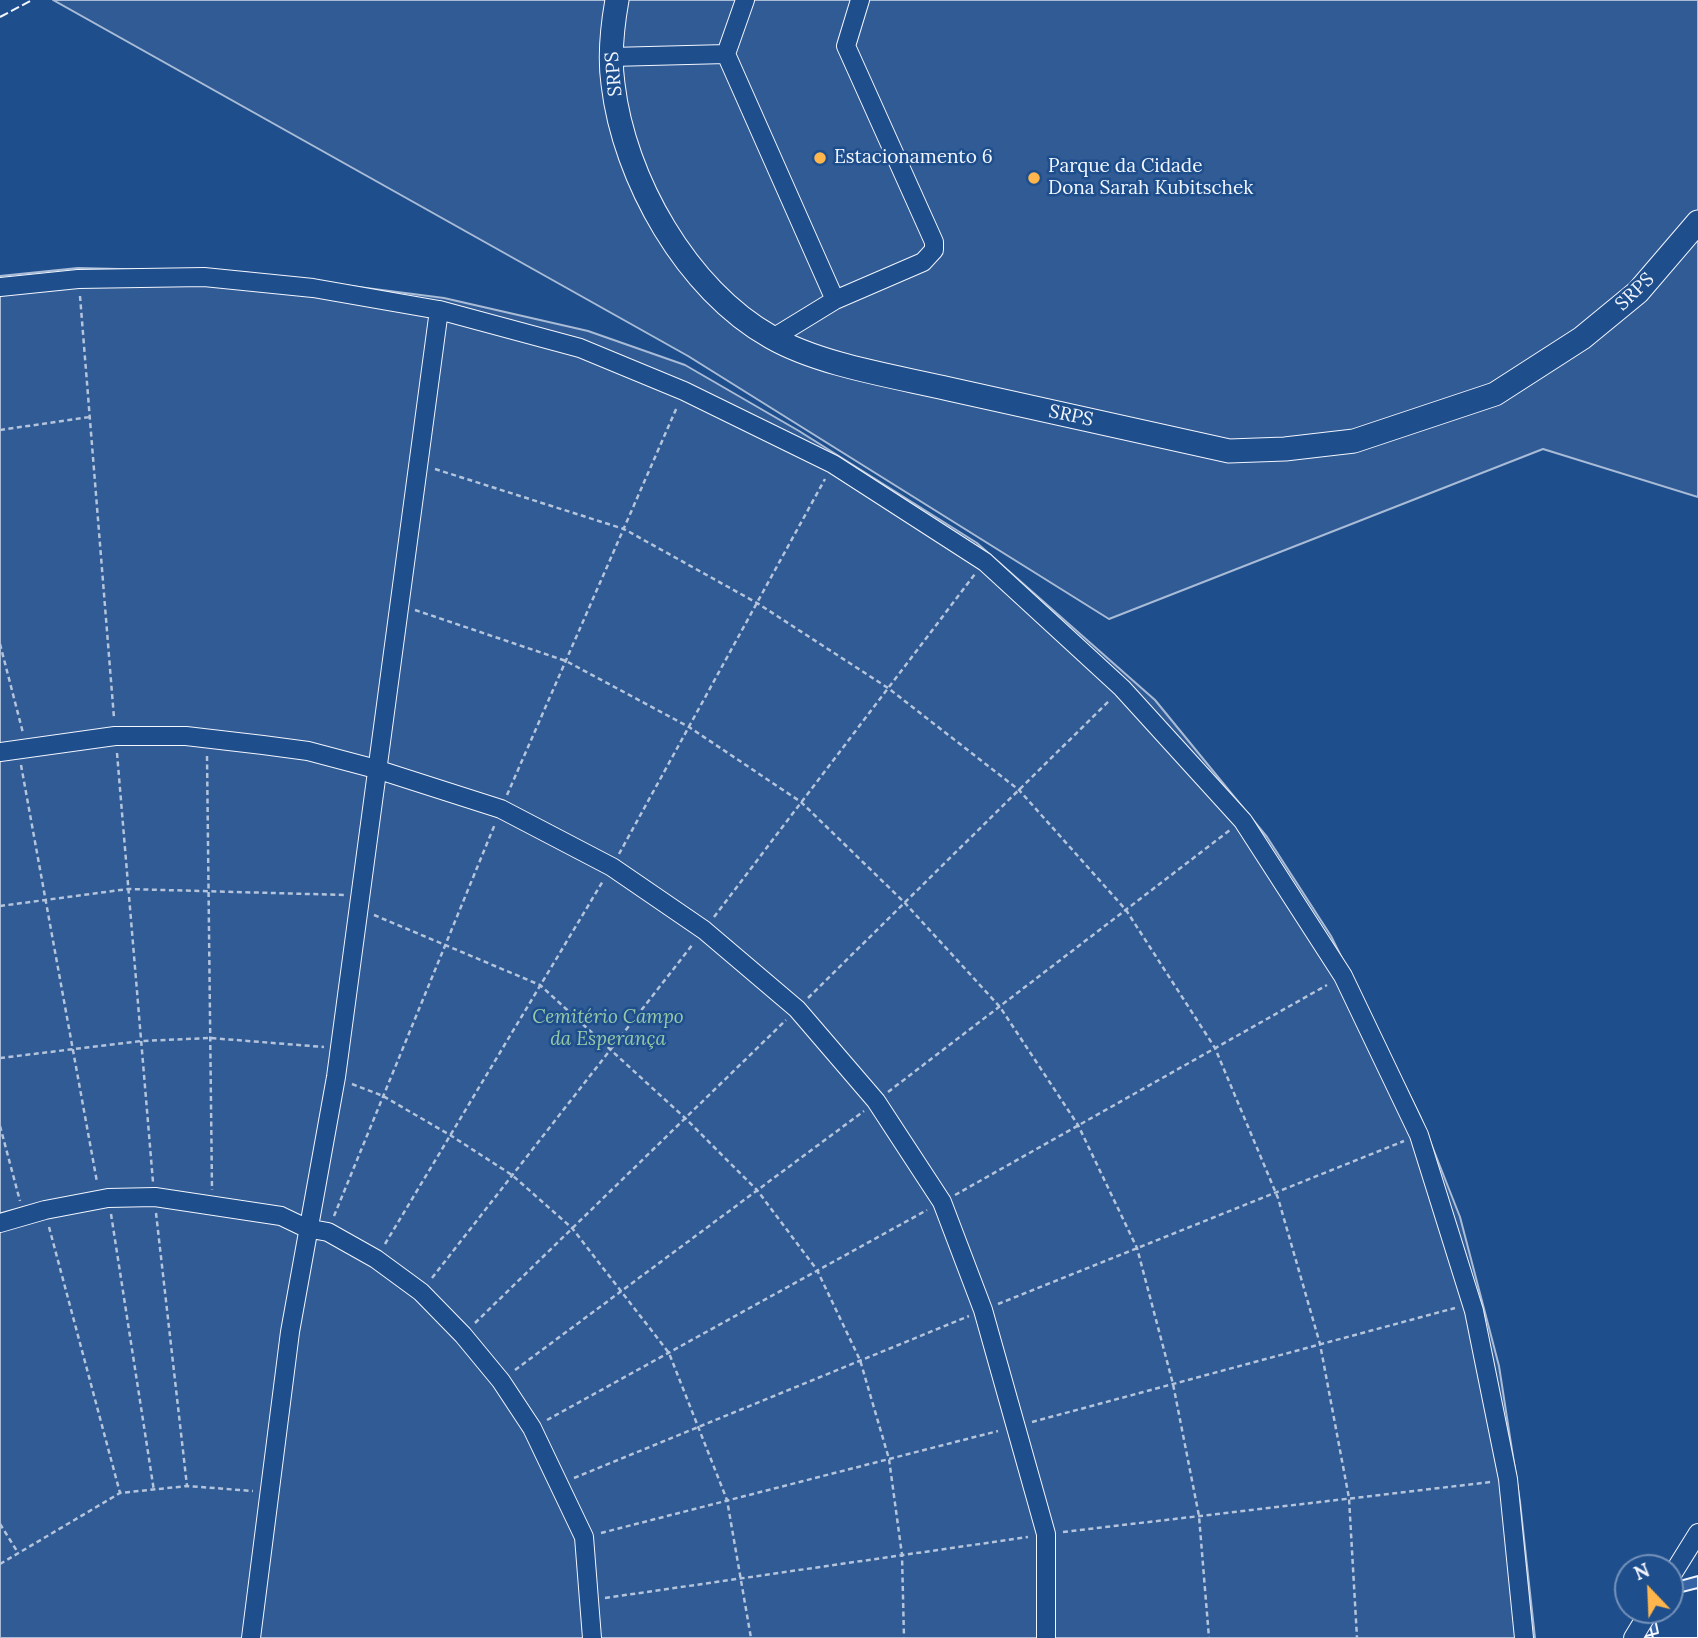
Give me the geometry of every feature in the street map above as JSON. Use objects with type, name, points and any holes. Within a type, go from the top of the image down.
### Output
[{"type":"main road","name":"SRPS","points":[[617,0],[611,57],[613,85],[626,150],[659,220],[707,288],[731,311],[772,338],[849,366],[1229,451],[1285,449],[1353,441],[1495,394],[1582,338],[1638,292],[1698,222]]},
{"type":"lane","points":[[745,0],[726,54],[835,300]]},
{"type":"lane","points":[[772,338],[835,300],[923,262],[933,254],[935,247],[846,46],[860,0]]},
{"type":"lane","points":[[611,57],[726,54]]},
{"type":"lane","points":[[0,287],[78,279],[204,277],[313,288],[439,310],[580,348],[684,391],[833,464],[985,562],[1122,688],[1242,821],[1343,976],[1419,1135],[1476,1324],[1508,1479],[1524,1638]]},
{"type":"lane","points":[[251,1638],[306,1228],[336,1077],[439,310]]},
{"type":"lane","points":[[14,749],[115,736],[206,739],[308,751],[501,808],[612,867],[704,930],[797,1009],[876,1101],[942,1202],[983,1310],[1046,1534],[1046,1638]]},
{"type":"lane","points":[[0,1223],[45,1210],[104,1199],[155,1197],[281,1216],[306,1228],[327,1232],[376,1259],[421,1292],[501,1381],[532,1428],[584,1537],[592,1638]]},
{"type":"lane","points":[[1684,1556],[1698,1533]]},
{"type":"path","points":[[78,279],[155,1197],[187,1486]]},
{"type":"path","points":[[0,430],[90,417]]},
{"type":"path","points":[[418,463],[624,529],[757,603],[888,688],[1019,790],[1126,909],[1215,1048],[1278,1198],[1320,1344],[1346,1486],[1357,1638]]},
{"type":"path","points":[[399,605],[566,661],[689,727],[801,802],[904,902],[1000,1007],[1078,1125],[1137,1248],[1173,1384],[1199,1516],[1209,1638]]},
{"type":"path","points":[[0,644],[14,749],[104,1199],[154,1491]]},
{"type":"path","points":[[206,739],[213,1204]]},
{"type":"path","points":[[0,906],[128,889],[208,890],[359,902],[540,985],[685,1118],[757,1190],[817,1270],[860,1360],[890,1459],[902,1555],[904,1638]]},
{"type":"path","points":[[0,1058],[141,1041],[210,1038],[339,1049]]},
{"type":"path","points":[[336,1077],[383,1096],[512,1175],[572,1228],[619,1293],[668,1353],[727,1500],[751,1638]]},
{"type":"path","points":[[0,1126],[24,1216]]},
{"type":"path","points":[[45,1210],[120,1493]]},
{"type":"path","points":[[0,1564],[120,1493],[187,1486],[270,1493]]},
{"type":"path","points":[[0,1524],[18,1551]]},
{"type":"shaded area","name":"Parque da Cidade Dona Sarah Kubitschek","points":[[53,0],[1698,0],[1698,497],[1543,449],[1109,619],[688,356]]},
{"type":"shaded area","name":"Cemitério Campo da Esperança","points":[[78,268],[242,272],[444,298],[588,331],[685,365],[799,431],[977,543],[1155,700],[1267,837],[1331,936],[1421,1118],[1460,1217],[1499,1366],[1520,1502],[1535,1638],[0,1638],[0,276]]},
{"type":"building","points":[[1698,1576],[1698,1638],[1638,1638],[1658,1633],[1656,1624],[1684,1624],[1684,1580]]},
{"type":"building","points":[[1698,1588],[1698,1638],[1653,1638],[1650,1624],[1684,1624],[1684,1592]]},
{"type":"fence","points":[[0,17],[32,0]]},
{"type":"place","name":"Estacionamento 6","points":[[820,158]]},
{"type":"place","name":"Parque da Cidade Dona Sarah Kubitschek","points":[[1034,178]]}]
